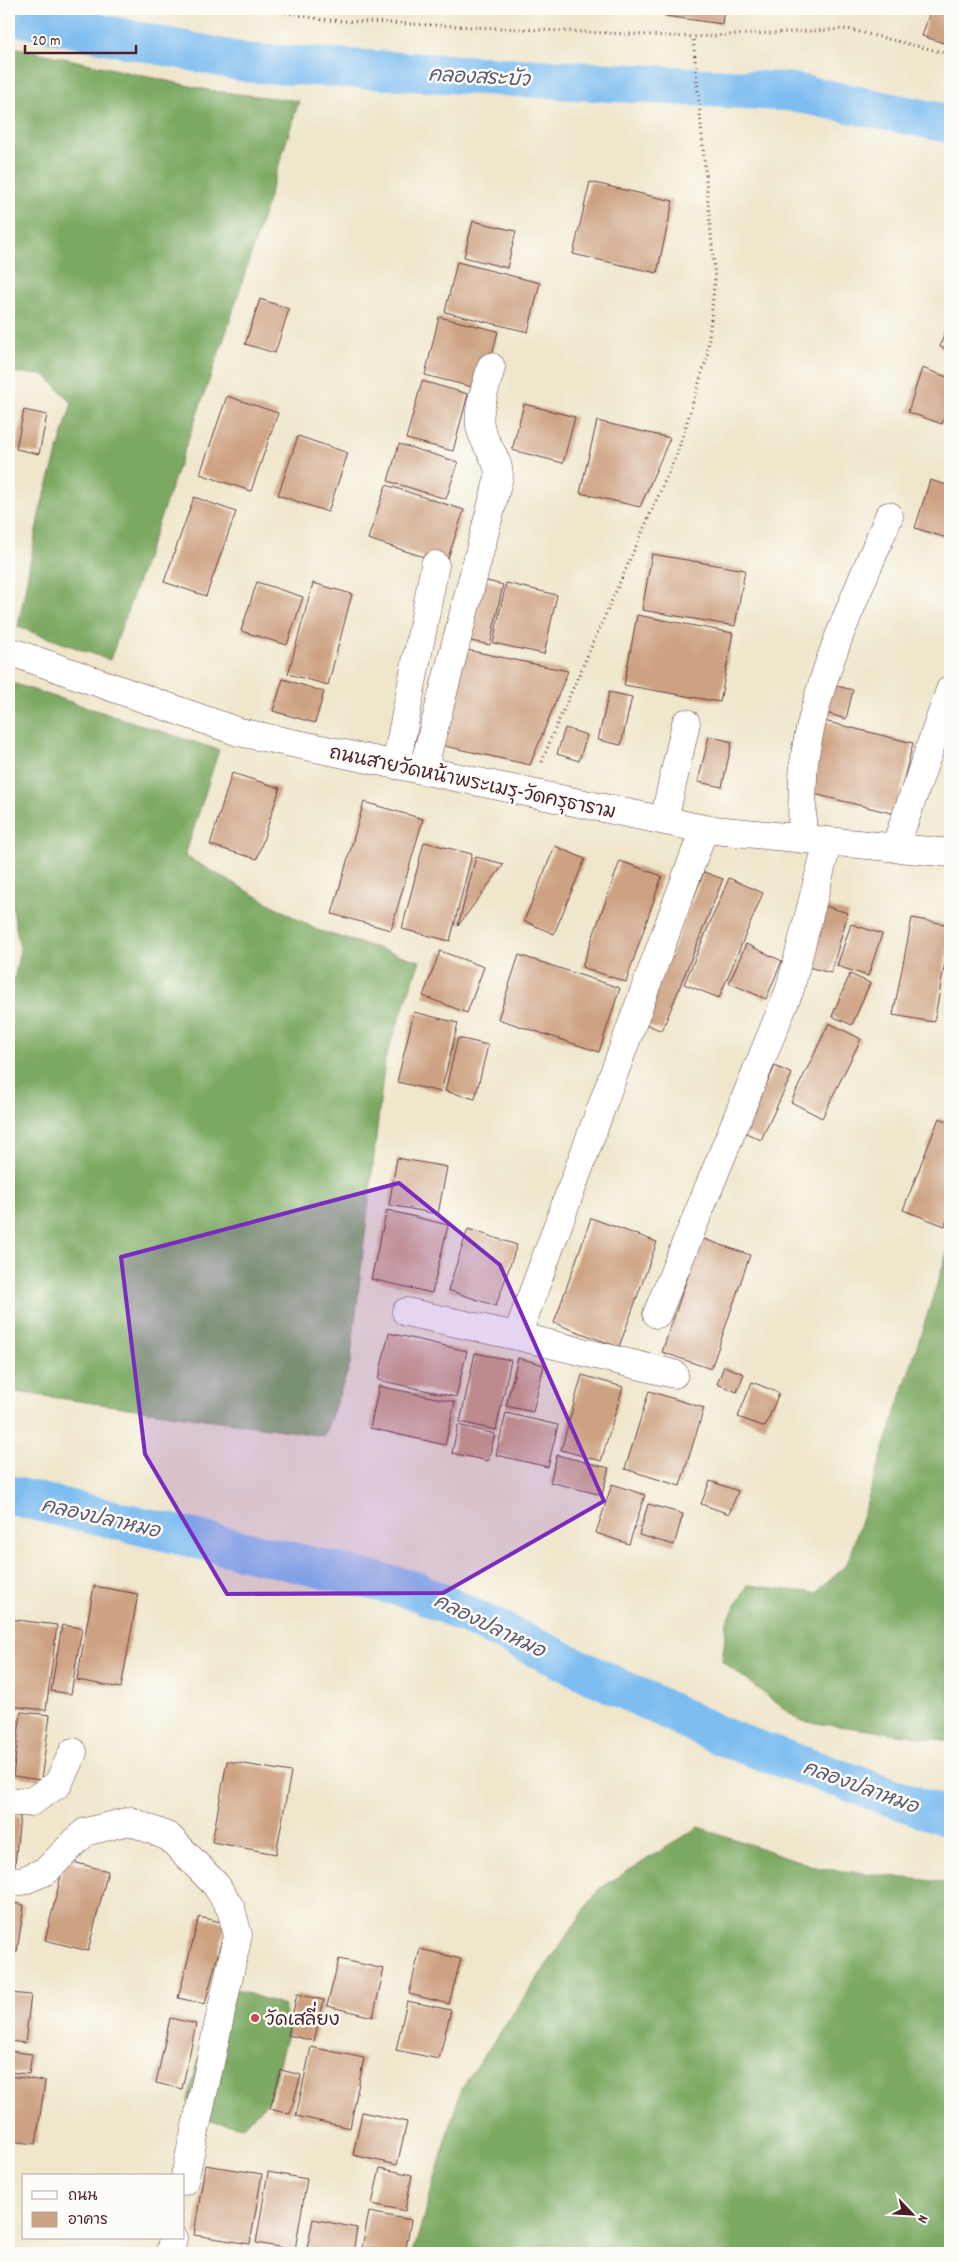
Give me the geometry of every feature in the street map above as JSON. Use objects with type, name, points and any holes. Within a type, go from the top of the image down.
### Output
[{"type":"street","points":[[423,770],[499,477],[499,466],[484,440],[480,426],[480,410],[491,367]]},
{"type":"street","points":[[657,1314],[790,989],[815,840],[805,757],[815,709],[836,643],[889,516]]},
{"type":"street","points":[[396,765],[435,566]]},
{"type":"street","name":"ถนนสายวัดหน้าพระเมรุ-วัดครุธาราม","points":[[9,651],[239,732],[704,829],[950,853]]},
{"type":"street","points":[[895,848],[950,690]]},
{"type":"street","points":[[664,820],[686,723]]},
{"type":"street","points":[[517,1336],[704,829]]},
{"type":"street","points":[[406,1312],[517,1336],[674,1374]]},
{"type":"street","points":[[9,1802],[31,1802],[58,1784],[73,1752]]},
{"type":"street","points":[[9,1880],[22,1881],[46,1871],[85,1832],[130,1821],[169,1837],[216,1885],[231,1909],[238,1935],[185,2176]]},
{"type":"street","points":[[170,2253],[173,2240]]},
{"type":"path","points":[[266,9],[324,20],[694,37],[847,29],[950,54]]},
{"type":"path","points":[[531,793],[551,738],[678,451],[707,357],[715,278],[694,37]]},
{"type":"highlighted area","points":[[399,1183],[500,1265],[604,1501],[443,1593],[227,1594],[145,1454],[121,1257]]},
{"type":"green space","points":[[9,46],[213,91],[299,101],[228,327],[110,660],[18,627],[40,510],[72,403],[45,375],[11,372],[9,375]]},
{"type":"green space","points":[[9,682],[219,750],[185,856],[317,930],[420,961],[385,1059],[350,1365],[324,1436],[9,1391],[9,1006],[20,949],[9,888]]},
{"type":"green space","points":[[950,1244],[950,1741],[800,1721],[722,1661],[727,1621],[748,1585],[816,1593],[847,1564]]},
{"type":"green space","points":[[699,1827],[819,1868],[950,1883],[950,2253],[413,2253],[461,2089],[599,1889]]},
{"type":"green space","points":[[236,1989],[284,2006],[289,2027],[269,2100],[243,2127],[192,2117],[188,2099],[215,2002]]},
{"type":"building","points":[[666,9],[724,9],[722,24],[665,16]]},
{"type":"building","points":[[931,9],[950,12],[950,45],[922,36]]},
{"type":"building","points":[[590,182],[673,201],[657,273],[573,254]]},
{"type":"building","points":[[473,221],[516,231],[507,268],[464,257]]},
{"type":"building","points":[[457,262],[540,283],[528,332],[445,312]]},
{"type":"building","points":[[260,299],[289,309],[275,353],[245,344]]},
{"type":"building","points":[[950,315],[950,350],[940,347]]},
{"type":"building","points":[[439,317],[498,331],[484,390],[425,375]]},
{"type":"building","points":[[922,368],[950,378],[950,401],[942,424],[908,412]]},
{"type":"building","points":[[422,381],[468,394],[453,451],[406,439]]},
{"type":"building","points":[[227,396],[278,413],[251,491],[200,474]]},
{"type":"building","points":[[524,404],[575,417],[563,463],[512,450]]},
{"type":"building","points":[[24,410],[47,415],[39,454],[16,449]]},
{"type":"building","points":[[597,421],[670,438],[640,507],[580,493]]},
{"type":"building","points":[[298,436],[348,453],[328,512],[278,495]]},
{"type":"building","points":[[399,444],[458,462],[446,499],[388,481]]},
{"type":"building","points":[[930,480],[950,486],[950,539],[915,528]]},
{"type":"building","points":[[386,485],[464,510],[446,564],[368,539]]},
{"type":"building","points":[[194,497],[236,512],[206,596],[164,582]]},
{"type":"building","points":[[652,554],[745,570],[735,626],[642,610]]},
{"type":"building","points":[[475,578],[503,585],[490,645],[461,639]]},
{"type":"building","points":[[257,582],[303,597],[287,645],[241,631]]},
{"type":"building","points":[[313,583],[352,594],[328,685],[288,674]]},
{"type":"building","points":[[506,583],[557,595],[544,654],[493,643]]},
{"type":"building","points":[[637,615],[733,633],[720,702],[624,685]]},
{"type":"building","points":[[457,648],[568,671],[530,765],[436,744]]},
{"type":"building","points":[[283,679],[324,692],[315,723],[273,711]]},
{"type":"building","points":[[833,685],[853,690],[846,719],[826,713]]},
{"type":"building","points":[[609,692],[632,697],[621,745],[598,740]]},
{"type":"building","points":[[824,721],[913,743],[895,814],[806,792]]},
{"type":"building","points":[[565,728],[587,735],[579,761],[557,754]]},
{"type":"building","points":[[709,736],[732,742],[722,787],[698,782]]},
{"type":"building","points":[[232,773],[280,788],[257,859],[210,845]]},
{"type":"building","points":[[364,802],[423,819],[391,930],[332,914]]},
{"type":"building","points":[[424,842],[472,854],[450,941],[402,929]]},
{"type":"building","points":[[555,846],[585,859],[554,934],[524,921]]},
{"type":"building","points":[[476,857],[504,864],[458,926]]},
{"type":"building","points":[[620,861],[662,876],[626,982],[582,967]]},
{"type":"building","points":[[704,872],[723,879],[662,1031],[643,1023]]},
{"type":"building","points":[[729,878],[763,893],[719,998],[684,984]]},
{"type":"building","points":[[825,906],[848,913],[831,973],[808,967]]},
{"type":"building","points":[[912,918],[950,925],[950,936],[934,1022],[893,1015]]},
{"type":"building","points":[[851,924],[882,934],[868,976],[837,966]]},
{"type":"building","points":[[746,944],[782,961],[766,999],[729,983]]},
{"type":"building","points":[[440,951],[484,967],[467,1013],[423,996]]},
{"type":"building","points":[[519,955],[620,988],[599,1052],[498,1019]]},
{"type":"building","points":[[850,974],[870,983],[852,1025],[832,1016]]},
{"type":"building","points":[[414,1012],[458,1023],[441,1092],[397,1082]]},
{"type":"building","points":[[829,1023],[861,1039],[822,1118],[791,1102]]},
{"type":"building","points":[[458,1038],[488,1045],[475,1099],[445,1091]]},
{"type":"building","points":[[775,1066],[792,1074],[761,1140],[744,1132]]},
{"type":"building","points":[[939,1118],[950,1122],[950,1212],[945,1226],[903,1210]]},
{"type":"building","points":[[397,1158],[447,1167],[438,1214],[389,1205]]},
{"type":"building","points":[[387,1210],[448,1225],[432,1293],[371,1279]]},
{"type":"building","points":[[591,1218],[657,1242],[619,1347],[554,1323]]},
{"type":"building","points":[[468,1229],[517,1245],[496,1306],[448,1290]]},
{"type":"building","points":[[701,1238],[750,1255],[711,1369],[662,1352]]},
{"type":"building","points":[[389,1333],[467,1351],[456,1397],[378,1380]]},
{"type":"building","points":[[475,1353],[511,1360],[496,1430],[460,1422]]},
{"type":"building","points":[[518,1358],[544,1365],[533,1412],[506,1406]]},
{"type":"building","points":[[724,1366],[744,1374],[737,1392],[717,1384]]},
{"type":"building","points":[[582,1375],[623,1387],[601,1461],[561,1450]]},
{"type":"building","points":[[752,1382],[779,1393],[765,1427],[738,1417]]},
{"type":"building","points":[[379,1386],[455,1402],[445,1445],[370,1428]]},
{"type":"building","points":[[649,1391],[704,1408],[680,1486],[625,1469]]},
{"type":"building","points":[[506,1413],[558,1425],[548,1467],[496,1455]]},
{"type":"building","points":[[458,1425],[495,1434],[488,1461],[452,1453]]},
{"type":"building","points":[[557,1455],[609,1468],[602,1495],[550,1482]]},
{"type":"building","points":[[710,1481],[738,1491],[729,1514],[701,1504]]},
{"type":"building","points":[[612,1484],[645,1495],[629,1544],[596,1533]]},
{"type":"building","points":[[648,1504],[683,1514],[674,1545],[639,1535]]},
{"type":"building","points":[[94,1586],[138,1594],[121,1688],[77,1680]]},
{"type":"building","points":[[9,1619],[57,1625],[46,1710],[9,1706]]},
{"type":"building","points":[[62,1625],[82,1628],[71,1694],[51,1691]]},
{"type":"building","points":[[21,1712],[50,1715],[41,1780],[13,1776]]},
{"type":"building","points":[[9,1718],[18,1720],[10,1781],[9,1781]]},
{"type":"building","points":[[227,1761],[291,1772],[276,1854],[212,1842]]},
{"type":"building","points":[[9,1815],[20,1816],[14,1874],[9,1873]]},
{"type":"building","points":[[65,1860],[108,1871],[88,1951],[45,1940]]},
{"type":"building","points":[[9,1902],[24,1905],[17,1952],[9,1951]]},
{"type":"building","points":[[199,1917],[226,1923],[205,2004],[178,1998]]},
{"type":"building","points":[[420,1949],[461,1959],[449,2004],[409,1994]]},
{"type":"building","points":[[339,1959],[384,1969],[373,2017],[327,2006]]},
{"type":"building","points":[[9,1993],[31,1995],[25,2043],[9,2041]]},
{"type":"building","points":[[297,1994],[324,2000],[314,2041],[288,2035]]},
{"type":"building","points":[[407,2001],[451,2010],[439,2059],[396,2050]]},
{"type":"building","points":[[170,2018],[196,2024],[182,2089],[156,2083]]},
{"type":"building","points":[[311,2047],[364,2058],[350,2128],[296,2116]]},
{"type":"building","points":[[9,2051],[32,2054],[29,2074],[9,2072]]},
{"type":"building","points":[[281,2070],[301,2075],[290,2114],[270,2109]]},
{"type":"building","points":[[9,2076],[45,2081],[36,2144],[9,2141]]},
{"type":"building","points":[[362,2112],[407,2122],[397,2165],[353,2155]]},
{"type":"building","points":[[205,2165],[262,2174],[250,2244],[194,2235]]},
{"type":"building","points":[[380,2168],[412,2175],[405,2211],[372,2204]]},
{"type":"building","points":[[268,2172],[307,2179],[295,2250],[256,2243]]},
{"type":"building","points":[[369,2212],[411,2220],[405,2253],[361,2253]]},
{"type":"building","points":[[313,2219],[357,2228],[353,2253],[306,2253]]},
{"type":"waterway","name":"คลองสระบัว","points":[[9,15],[247,63],[791,92],[950,124]]},
{"type":"waterway","name":"คลองปลาหมอ","points":[[9,1495],[417,1591],[725,1738],[950,1818]]},
{"type":"place","name":"วัดเสลี่ยง","points":[[255,2018]]}]
